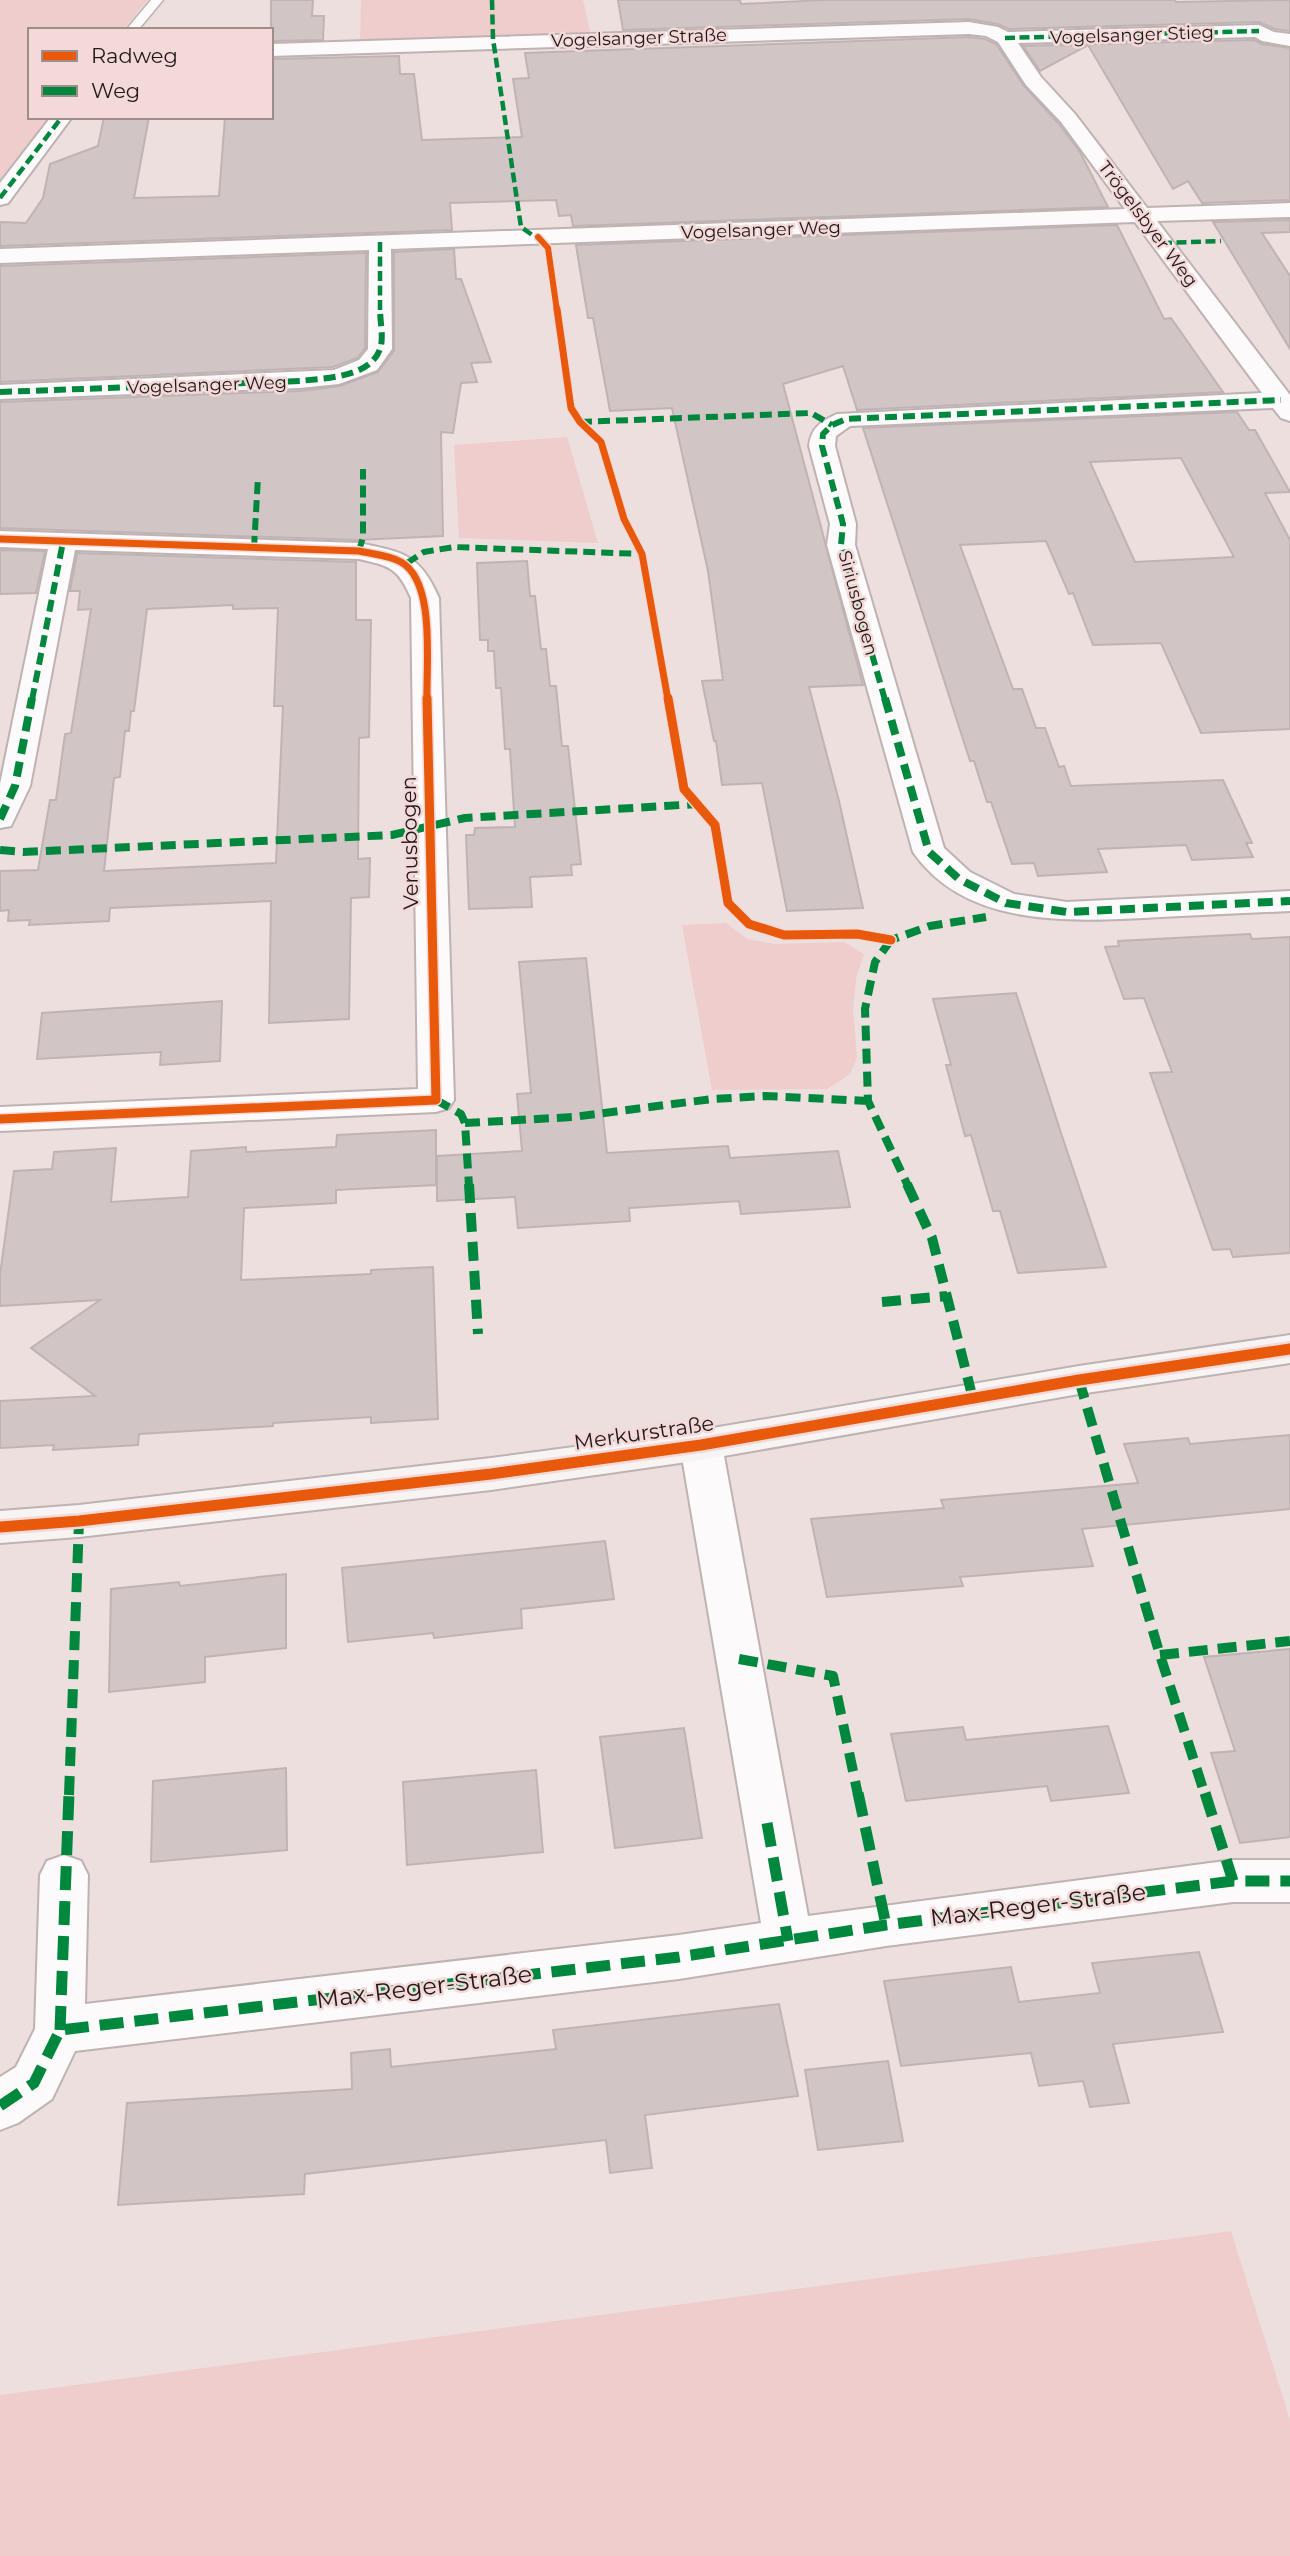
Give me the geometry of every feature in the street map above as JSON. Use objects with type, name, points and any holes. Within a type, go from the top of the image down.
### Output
[{"type":"street","name":"Vogelsanger Stieg","points":[[1259,31],[1262,24],[1290,22]]},
{"type":"street","name":"Vogelsanger Straße","points":[[273,50],[969,28],[992,31],[1005,38]]},
{"type":"street","name":"Vogelsanger Stieg","points":[[1005,38],[1259,31],[1269,37],[1290,40]]},
{"type":"street","name":"Trögelsbyer Weg","points":[[1005,38],[1033,81],[1068,118],[1285,406]]},
{"type":"street","points":[[0,198],[60,119]]},
{"type":"street","name":"Vogelsanger Weg","points":[[0,256],[1290,210]]},
{"type":"street","name":"Vogelsanger Weg","points":[[0,392],[300,381],[339,377],[368,365],[380,349],[380,242]]},
{"type":"street","name":"Siriusbogen","points":[[1285,406],[846,419],[832,425],[823,434],[822,446],[843,524],[841,545],[929,852],[959,879],[1006,903],[1067,912],[1290,901]]},
{"type":"street","name":"Venusbogen","points":[[0,539],[359,551],[407,563],[416,574],[425,597],[436,1100],[0,1119]]},
{"type":"street","points":[[0,819],[15,786],[63,542]]},
{"type":"street","name":"Merkurstraße","points":[[0,1527],[79,1521],[491,1474],[701,1445],[1079,1380],[1290,1349]]},
{"type":"street","points":[[701,1445],[788,1941]]},
{"type":"street","points":[[0,2106],[34,2083],[60,2031],[64,1875]]},
{"type":"street","name":"Max-Reger-Straße","points":[[60,2031],[679,1957],[886,1925],[1219,1883],[1290,1881]]},
{"type":"lane","points":[[134,28],[157,0]]},
{"type":"shaded area","points":[[0,0],[148,0],[125,28],[28,28],[28,119],[50,119],[0,183]]},
{"type":"shaded area","points":[[361,0],[583,0],[591,35],[360,42]]},
{"type":"shaded area","points":[[567,437],[598,543],[459,538],[454,445]]},
{"type":"shaded area","points":[[726,923],[747,939],[775,944],[844,942],[864,954],[856,979],[853,1010],[857,1058],[850,1074],[827,1089],[712,1090],[682,925]]},
{"type":"shaded area","points":[[1231,2231],[1290,2420],[1290,2556],[0,2556],[0,2395]]},
{"type":"building","points":[[271,0],[313,0],[312,16],[324,16],[323,40],[273,41]]},
{"type":"building","points":[[618,0],[740,0],[741,4],[825,0],[1290,0],[1290,31],[1275,29],[1259,22],[1009,29],[998,24],[969,19],[623,30]]},
{"type":"building","points":[[969,37],[985,39],[996,44],[1024,86],[1059,124],[1080,152],[1108,207],[573,226],[571,215],[559,216],[556,200],[450,203],[452,230],[0,246],[0,222],[26,223],[43,198],[50,164],[98,146],[104,119],[149,119],[134,198],[219,196],[225,119],[273,119],[273,59],[399,56],[400,74],[414,74],[422,140],[522,137],[513,79],[529,78],[525,53]]},
{"type":"building","points":[[1254,40],[1262,44],[1290,48],[1290,200],[1202,203],[1188,181],[1173,189],[1088,45],[1040,71],[1023,46]]},
{"type":"building","points":[[1290,220],[1290,232],[1262,233],[1290,276],[1290,349],[1213,222]]},
{"type":"building","points":[[1117,225],[1164,319],[1171,318],[1223,392],[857,410],[843,366],[783,384],[863,685],[809,687],[863,908],[787,911],[762,783],[722,785],[716,741],[702,681],[723,680],[708,571],[672,408],[610,411],[593,318],[588,318],[576,245]]},
{"type":"building","points":[[454,249],[456,279],[461,279],[491,362],[471,363],[477,382],[461,383],[453,433],[441,432],[443,536],[356,540],[0,528],[0,402],[300,391],[340,386],[378,372],[394,351],[394,252]]},
{"type":"building","points":[[366,253],[365,348],[357,358],[333,367],[0,382],[0,266]]},
{"type":"building","points":[[1237,412],[1249,430],[1255,430],[1290,492],[1265,493],[1290,540],[1290,729],[1201,733],[1161,643],[1093,645],[1073,593],[1069,594],[1046,541],[960,545],[1013,689],[1022,689],[1036,728],[1045,728],[1059,767],[1064,766],[1071,786],[1223,780],[1252,843],[1246,843],[1253,857],[1192,860],[1186,845],[1098,849],[1107,872],[1038,876],[1034,863],[1012,864],[991,802],[987,802],[974,761],[970,761],[863,428]],"holes":[[[1181,458],[1234,557],[1135,562],[1090,462]]]},
{"type":"building","points":[[0,550],[45,551],[36,593],[0,594]]},
{"type":"building","points":[[77,553],[356,562],[356,620],[371,620],[369,737],[359,738],[358,859],[370,858],[369,897],[351,898],[349,1019],[269,1023],[271,901],[110,908],[109,921],[29,925],[30,920],[8,921],[9,910],[0,911],[0,871],[38,870],[50,800],[56,800],[65,734],[71,733],[91,609],[78,610],[80,591],[70,591]],"holes":[[[233,605],[233,609],[278,608],[274,706],[283,706],[276,863],[104,871],[114,778],[120,777],[125,731],[129,731],[131,711],[134,711],[147,609]]]},
{"type":"building","points":[[527,561],[530,596],[535,596],[541,649],[546,649],[550,686],[556,686],[562,746],[568,746],[581,864],[571,865],[572,875],[530,877],[532,907],[469,909],[466,835],[474,835],[475,828],[515,827],[510,749],[505,749],[501,688],[496,688],[494,651],[488,651],[488,640],[480,640],[477,563]]},
{"type":"building","points":[[1250,934],[1252,939],[1290,937],[1290,1253],[1233,1257],[1230,1249],[1213,1250],[1150,1073],[1172,1072],[1144,998],[1124,999],[1105,947],[1119,946],[1118,941]]},
{"type":"building","points":[[586,958],[607,1153],[728,1146],[730,1158],[838,1151],[850,1207],[741,1214],[739,1201],[629,1208],[630,1221],[518,1228],[515,1197],[437,1201],[437,1156],[522,1151],[517,1094],[531,1093],[519,962]]},
{"type":"building","points":[[1016,993],[1106,1267],[1018,1273],[1000,1211],[993,1211],[971,1135],[965,1136],[946,1065],[951,1065],[933,999]]},
{"type":"building","points":[[222,1001],[220,1061],[160,1065],[161,1052],[37,1059],[42,1013]]},
{"type":"building","points":[[436,1130],[436,1185],[336,1190],[336,1203],[244,1208],[241,1280],[371,1274],[371,1270],[433,1267],[438,1419],[371,1423],[371,1417],[273,1423],[273,1426],[139,1434],[138,1445],[53,1450],[54,1445],[0,1448],[0,1401],[95,1396],[31,1348],[100,1300],[0,1306],[0,1275],[14,1171],[52,1169],[54,1152],[116,1148],[111,1202],[188,1197],[191,1151],[246,1147],[246,1152],[336,1147],[337,1135]]},
{"type":"building","points":[[1290,1435],[1290,1509],[1082,1529],[1093,1566],[960,1577],[963,1586],[827,1597],[811,1519],[944,1508],[941,1500],[1138,1483],[1124,1444],[1188,1438],[1190,1444]]},
{"type":"building","points":[[605,1541],[614,1599],[521,1609],[522,1628],[434,1638],[433,1633],[348,1642],[342,1568]]},
{"type":"building","points":[[286,1574],[286,1648],[205,1657],[205,1682],[109,1692],[111,1589],[179,1582],[180,1586]]},
{"type":"building","points":[[1290,1649],[1290,1837],[1240,1843],[1211,1753],[1235,1751],[1204,1657]]},
{"type":"building","points":[[1108,1726],[1129,1793],[1051,1801],[1047,1786],[906,1801],[891,1734],[963,1727],[966,1740]]},
{"type":"building","points":[[684,1728],[702,1838],[615,1848],[600,1737]]},
{"type":"building","points":[[286,1768],[287,1850],[151,1862],[153,1781]]},
{"type":"building","points":[[536,1770],[543,1852],[407,1865],[403,1782]]},
{"type":"building","points":[[1199,1952],[1223,2032],[1113,2044],[1129,2103],[1090,2107],[1083,2081],[1039,2086],[1031,2053],[901,2066],[884,1981],[1011,1967],[1019,2002],[1100,1993],[1092,1963]]},
{"type":"building","points":[[779,2004],[798,2096],[645,2115],[652,2168],[610,2173],[606,2140],[305,2174],[304,2194],[118,2205],[127,2103],[352,2089],[351,2053],[390,2049],[391,2067],[556,2049],[553,2030]]},
{"type":"building","points":[[888,2061],[903,2141],[818,2150],[805,2070]]},
{"type":"marked path","points":[[492,0],[493,39],[521,227],[542,242]]},
{"type":"marked path","points":[[1005,38],[1259,31]]},
{"type":"marked path","points":[[0,198],[60,119]]},
{"type":"marked path","points":[[1162,243],[1221,241]]},
{"type":"marked path","points":[[0,392],[300,381],[339,377],[368,365],[380,349],[380,242]]},
{"type":"marked path","points":[[1281,400],[846,419],[832,425],[823,434],[822,446],[843,524],[841,545],[929,852],[959,879],[1006,903],[1067,912],[1290,901]]},
{"type":"marked path","points":[[580,422],[811,413],[832,425]]},
{"type":"marked path","points":[[359,551],[363,537],[363,469]]},
{"type":"marked path","points":[[254,548],[258,477]]},
{"type":"marked path","points":[[0,819],[15,786],[63,542]]},
{"type":"marked path","points":[[407,563],[424,552],[454,547],[642,554]]},
{"type":"marked path","points":[[0,850],[23,852],[392,835],[465,818],[698,804]]},
{"type":"marked path","points":[[884,939],[891,940],[930,926],[986,917]]},
{"type":"marked path","points":[[891,940],[875,962],[865,1009],[868,1101],[932,1238],[973,1399]]},
{"type":"marked path","points":[[465,1123],[573,1117],[712,1099],[765,1096],[868,1101]]},
{"type":"marked path","points":[[436,1100],[461,1114],[465,1123],[478,1334]]},
{"type":"marked path","points":[[882,1302],[947,1296]]},
{"type":"marked path","points":[[1079,1380],[1160,1655],[1233,1881]]},
{"type":"marked path","points":[[60,2030],[79,1521]]},
{"type":"marked path","points":[[1160,1655],[1290,1641]]},
{"type":"marked path","points":[[739,1659],[833,1676],[886,1925]]},
{"type":"marked path","points":[[767,1823],[788,1941]]},
{"type":"marked path","points":[[0,2106],[34,2083],[60,2030],[679,1957],[886,1925],[1233,1881],[1290,1881]]},
{"type":"cycle path","points":[[538,237],[548,248],[571,408],[580,422],[601,442],[624,519],[642,554],[684,789],[715,825],[728,903],[749,924],[784,935],[857,934],[891,940]]},
{"type":"cycle path","points":[[0,539],[359,551],[394,559],[414,574],[425,598],[436,1100],[0,1119]]},
{"type":"cycle path","points":[[0,1527],[79,1521],[491,1474],[701,1445],[1079,1380],[1290,1349]]}]
